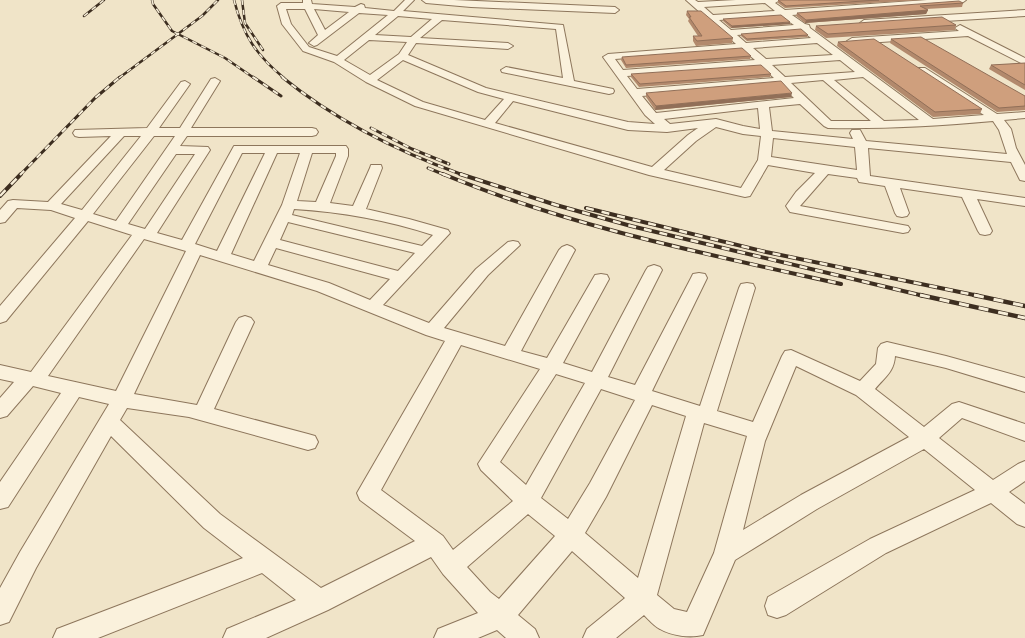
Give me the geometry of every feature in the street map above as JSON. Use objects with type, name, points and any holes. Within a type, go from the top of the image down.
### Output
[{"type":"street","points":[[306,49],[368,0]]},
{"type":"street","points":[[338,60],[365,37],[396,14],[410,0]]},
{"type":"street","points":[[426,0],[617,4]]},
{"type":"street","points":[[767,0],[820,42],[931,123]]},
{"type":"street","points":[[694,3],[780,0]]},
{"type":"street","points":[[835,0],[851,9]]},
{"type":"street","points":[[713,18],[851,9],[914,2],[962,0]]},
{"type":"street","points":[[487,124],[507,84],[511,35],[509,2]]},
{"type":"street","points":[[914,2],[1025,62]]},
{"type":"street","points":[[511,35],[439,18],[357,10],[308,3],[281,3],[287,24],[306,49],[338,60],[370,80],[419,104],[654,172],[745,193],[764,160],[767,134],[763,105]]},
{"type":"street","points":[[308,3],[323,36]]},
{"type":"street","points":[[694,3],[763,62],[828,124],[882,125],[931,123],[1025,115]]},
{"type":"street","points":[[855,23],[1025,13]]},
{"type":"street","points":[[370,80],[402,56],[417,35],[439,18]]},
{"type":"street","points":[[728,33],[816,26]]},
{"type":"street","points":[[365,37],[413,41],[511,35],[560,27],[569,82]]},
{"type":"street","points":[[667,128],[653,117],[606,54],[840,42],[970,33]]},
{"type":"street","points":[[921,36],[940,47]]},
{"type":"street","points":[[874,40],[887,48]]},
{"type":"street","points":[[402,56],[482,90],[507,84],[569,82],[609,91]]},
{"type":"street","points":[[619,73],[841,57]]},
{"type":"street","points":[[912,64],[996,118],[1005,129],[1010,148],[1025,177]]},
{"type":"street","points":[[634,93],[863,74]]},
{"type":"street","points":[[826,77],[882,125]]},
{"type":"street","points":[[120,226],[172,150],[215,81]]},
{"type":"street","points":[[0,317],[86,216],[151,132],[185,84]]},
{"type":"street","points":[[507,84],[628,126],[667,128],[716,123],[742,130],[767,134],[1016,159]]},
{"type":"street","points":[[653,117],[803,100]]},
{"type":"street","points":[[654,172],[692,138],[716,123]]},
{"type":"street","points":[[851,124],[861,143],[864,179],[1025,202]]},
{"type":"street","points":[[79,134],[121,132],[312,132]]},
{"type":"street","points":[[52,206],[121,132]]},
{"type":"street","points":[[222,257],[273,149]]},
{"type":"street","points":[[0,613],[28,560],[122,400],[191,248],[238,150],[342,149],[342,156],[321,207]]},
{"type":"street","points":[[0,410],[32,379],[144,234],[204,150],[172,150]]},
{"type":"street","points":[[259,268],[286,211],[307,150]]},
{"type":"street","points":[[764,160],[863,175]]},
{"type":"street","points":[[358,212],[376,168]]},
{"type":"street","points":[[825,170],[801,195],[793,206],[795,209],[903,228]]},
{"type":"street","points":[[891,183],[902,213]]},
{"type":"street","points":[[967,194],[985,231]]},
{"type":"street","points":[[0,219],[13,204],[52,206],[323,287],[432,331],[552,366],[759,432]]},
{"type":"street","points":[[286,211],[321,207],[358,212],[399,220],[443,233],[372,307]]},
{"type":"street","points":[[286,211],[425,251]]},
{"type":"street","points":[[272,242],[401,277]]},
{"type":"street","points":[[432,331],[482,272],[513,245]]},
{"type":"street","points":[[510,354],[567,250]]},
{"type":"street","points":[[451,566],[528,501],[596,381],[654,270]]},
{"type":"street","points":[[447,638],[501,616],[570,535],[598,490],[699,278]]},
{"type":"street","points":[[601,279],[552,366],[488,464],[528,501],[570,535],[668,620],[694,626],[726,553],[755,441],[791,356],[863,390],[1025,517]]},
{"type":"street","points":[[596,638],[644,599],[702,414],[747,288]]},
{"type":"street","points":[[202,414],[245,322]]},
{"type":"street","points":[[456,338],[368,493],[435,543],[451,566],[481,600],[526,638]]},
{"type":"street","points":[[863,390],[885,366],[887,348],[946,362],[1025,385]]},
{"type":"street","points":[[0,372],[122,400],[190,410],[308,442]]},
{"type":"street","points":[[0,500],[74,389]]},
{"type":"street","points":[[726,553],[809,502],[924,439],[959,409],[1025,432]]},
{"type":"street","points":[[109,422],[212,521],[319,602]]},
{"type":"street","points":[[777,606],[878,546],[992,492],[1025,470]]},
{"type":"street","points":[[236,638],[319,602],[435,543]]},
{"type":"street","points":[[66,638],[264,561]]},
{"type":"building","points":[[778,0],[879,0],[786,6]]},
{"type":"building","points":[[959,1],[963,3],[920,6],[928,10],[806,20],[797,13]]},
{"type":"building","points":[[687,11],[701,11],[733,38],[697,41],[693,36],[702,36],[689,17],[691,17]]},
{"type":"building","points":[[781,15],[790,22],[732,26],[723,19]]},
{"type":"building","points":[[942,17],[956,25],[828,34],[816,26]]},
{"type":"building","points":[[801,29],[808,35],[747,39],[741,34]]},
{"type":"building","points":[[921,37],[1025,96],[1025,106],[999,108],[891,39]]},
{"type":"building","points":[[874,39],[982,109],[935,112],[838,42]]},
{"type":"building","points":[[742,48],[751,56],[626,65],[622,57]]},
{"type":"building","points":[[1025,63],[1025,85],[991,65]]},
{"type":"building","points":[[761,65],[771,74],[640,84],[631,74]]},
{"type":"building","points":[[781,81],[792,93],[656,106],[646,93]]},
{"type":"railway","points":[[84,16],[104,0]]},
{"type":"railway","points":[[152,0],[153,4],[172,31],[178,34]]},
{"type":"railway","points":[[178,34],[202,16],[218,0]]},
{"type":"railway","points":[[234,0],[246,34],[252,44],[266,61],[284,78]]},
{"type":"railway","points":[[242,0],[245,23],[263,50]]},
{"type":"railway","points":[[119,78],[178,34]]},
{"type":"railway","points":[[178,34],[225,58],[254,78]]},
{"type":"railway","points":[[20,175],[95,98],[120,77]]},
{"type":"railway","points":[[253,77],[281,96]]},
{"type":"railway","points":[[282,77],[302,93],[368,134],[415,156],[462,175]]},
{"type":"railway","points":[[371,128],[412,149],[449,164]]},
{"type":"railway","points":[[428,168],[445,175]]},
{"type":"railway","points":[[0,196],[21,174]]},
{"type":"railway","points":[[443,174],[491,193],[639,238],[841,284]]},
{"type":"railway","points":[[462,175],[556,205],[631,226],[924,296]]},
{"type":"railway","points":[[586,208],[766,252],[979,296]]},
{"type":"railway","points":[[920,295],[1025,318]]},
{"type":"railway","points":[[974,295],[1025,306]]}]
